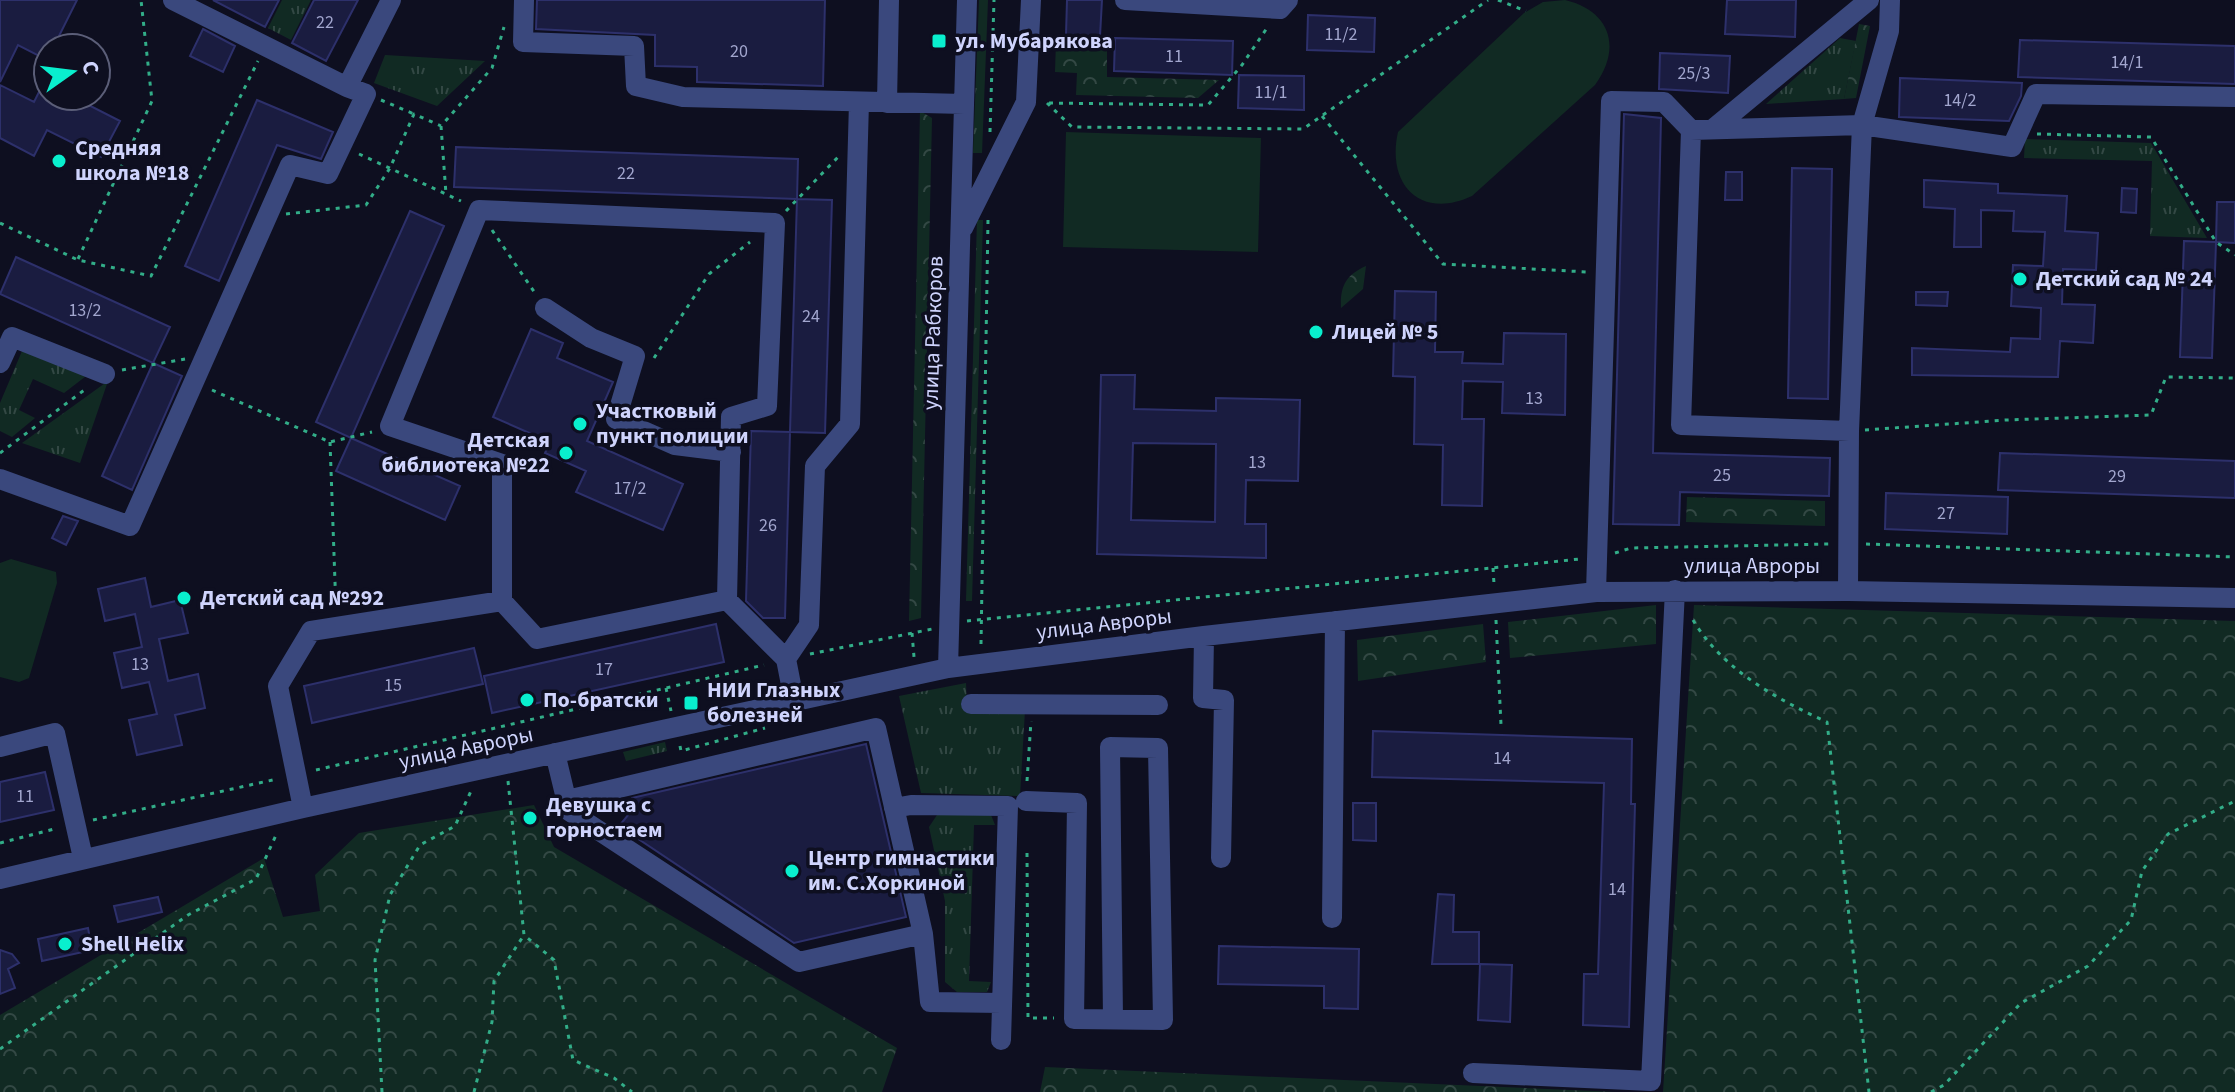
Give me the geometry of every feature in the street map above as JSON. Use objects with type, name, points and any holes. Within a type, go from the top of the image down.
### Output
[{"type":"street","points":[[173,0],[356,91]]},
{"type":"street","points":[[0,479],[130,526],[290,165],[328,174],[342,145],[356,91],[391,0]]},
{"type":"street","points":[[524,0],[523,42],[634,46],[636,86],[683,97],[964,104]]},
{"type":"street","points":[[887,103],[889,0]]},
{"type":"street","name":"улица Рабкоров","points":[[948,668],[967,0]]},
{"type":"street","points":[[960,235],[1026,102],[1031,0]]},
{"type":"street","points":[[1125,0],[1284,4]]},
{"type":"street","points":[[1713,129],[1869,0]]},
{"type":"street","points":[[1848,591],[1849,431],[1862,125],[1889,31],[1890,0]]},
{"type":"street","points":[[1691,130],[1862,125],[2012,147],[2036,94],[2235,97]]},
{"type":"street","points":[[1596,592],[1611,101],[1664,102],[1691,130],[1681,425],[1849,431]]},
{"type":"street","points":[[786,659],[809,625],[815,466],[850,424],[859,102]]},
{"type":"street","points":[[727,600],[537,639],[502,601],[502,464],[390,426],[479,210],[775,223],[767,406],[731,417],[727,600],[786,659],[794,700]]},
{"type":"street","points":[[545,308],[591,338],[635,356],[616,419],[675,445],[731,452]]},
{"type":"street","points":[[0,363],[12,337],[105,374]]},
{"type":"street","points":[[1473,1073],[1651,1081],[1675,590]]},
{"type":"street","name":"улица Авроры","points":[[2,881],[83,858],[303,808],[948,668],[1596,592],[1848,591],[2235,598]]},
{"type":"street","points":[[303,808],[278,686],[311,631],[502,601]]},
{"type":"street","points":[[1332,918],[1335,621]]},
{"type":"street","points":[[1204,636],[1203,698],[1224,700],[1221,858]]},
{"type":"street","points":[[971,704],[1158,705]]},
{"type":"street","points":[[567,800],[876,728],[923,934],[930,1002],[1002,1003]]},
{"type":"street","points":[[0,747],[55,733],[83,858]]},
{"type":"street","points":[[1026,801],[1077,803],[1074,1019],[1163,1020],[1158,748],[1110,747],[1113,1019]]},
{"type":"street","points":[[555,753],[569,811],[799,962],[923,934]]},
{"type":"street","points":[[894,808],[911,805],[1008,806],[1001,1040]]},
{"type":"path","points":[[78,260],[152,101],[141,0]]},
{"type":"path","points":[[990,145],[994,0]]},
{"type":"path","points":[[1047,103],[1072,127],[1303,129],[1488,0]]},
{"type":"path","points":[[1498,0],[1526,11]]},
{"type":"path","points":[[1026,102],[1208,105],[1242,65],[1284,4]]},
{"type":"path","points":[[446,194],[441,126],[492,68],[504,25]]},
{"type":"path","points":[[0,223],[78,260],[151,276],[266,46]]},
{"type":"path","points":[[356,91],[441,126]]},
{"type":"path","points":[[267,217],[366,205],[390,168],[414,114]]},
{"type":"path","points":[[1322,116],[1443,264],[1607,273]]},
{"type":"path","points":[[2017,133],[2151,137],[2216,242],[2235,255]]},
{"type":"path","points":[[342,145],[479,210],[545,308]]},
{"type":"path","points":[[652,361],[709,274],[775,223],[845,150]]},
{"type":"path","points":[[981,664],[988,207]]},
{"type":"path","points":[[1849,431],[2006,420],[2151,415],[2166,377],[2235,378]]},
{"type":"path","points":[[194,382],[330,442],[390,426]]},
{"type":"path","points":[[330,442],[338,626]]},
{"type":"path","points":[[0,843],[786,659],[980,618],[1598,557],[1631,548],[1848,544],[2235,557]]},
{"type":"path","points":[[1493,568],[1501,725]]},
{"type":"path","points":[[1690,616],[1706,643],[1739,671],[1782,702],[1827,722],[1869,1092]]},
{"type":"path","points":[[1026,801],[1031,704]]},
{"type":"path","points":[[474,1092],[492,1022],[494,981],[524,935],[508,781]]},
{"type":"path","points":[[382,1092],[375,960],[390,895],[420,845],[455,826],[472,789]]},
{"type":"path","points":[[1931,1092],[1944,1085],[2021,1003],[2088,966],[2131,920],[2142,871],[2168,834],[2235,801]]},
{"type":"path","points":[[0,1049],[188,915],[256,879],[277,833]]},
{"type":"path","points":[[1027,848],[1028,1018],[1074,1019]]},
{"type":"path","points":[[524,935],[554,960],[573,1060],[614,1078],[632,1092]]},
{"type":"green space","points":[[282,0],[311,0],[291,40],[268,28]]},
{"type":"green space","points":[[979,0],[988,0],[982,153],[973,153]]},
{"type":"green space","points":[[1565,0],[1593,13],[1607,33],[1610,45],[1608,58],[1595,85],[1472,196],[1437,204],[1411,193],[1397,168],[1398,132],[1524,13],[1543,2]]},
{"type":"green space","points":[[1859,24],[1870,26],[1856,98],[1844,99]]},
{"type":"green space","points":[[1840,38],[1856,41],[1844,99],[1766,104]]},
{"type":"green space","points":[[1056,42],[1107,43],[1107,77],[1219,80],[1198,98],[1076,95],[1077,73],[1055,72]]},
{"type":"green space","points":[[385,55],[485,61],[437,106],[374,83]]},
{"type":"green space","points":[[920,111],[932,118],[921,618],[909,621]]},
{"type":"green space","points":[[1066,132],[1261,138],[1258,252],[1063,247]]},
{"type":"green space","points":[[2025,139],[2151,143],[2207,238],[2150,236],[2152,161],[2024,158]]},
{"type":"green space","points":[[977,220],[983,220],[972,601],[966,601]]},
{"type":"green space","points":[[1366,266],[1363,289],[1341,308],[1346,282]]},
{"type":"green space","points":[[25,344],[90,373],[64,393],[33,379],[19,410],[35,418],[12,437],[0,431],[0,403]]},
{"type":"green space","points":[[108,381],[80,463],[22,443]]},
{"type":"green space","points":[[1687,497],[1825,501],[1825,526],[1686,522]]},
{"type":"green space","points":[[11,559],[56,572],[57,583],[29,678],[19,682],[0,677],[0,563]]},
{"type":"green space","points":[[1656,605],[1656,644],[1510,658],[1508,622]]},
{"type":"green space","points":[[1694,605],[2235,621],[2235,1092],[1663,1092]]},
{"type":"green space","points":[[1483,624],[1486,662],[1358,681],[1357,640]]},
{"type":"green space","points":[[966,683],[967,708],[1025,710],[1020,796],[921,793],[899,696]]},
{"type":"green space","points":[[665,742],[667,751],[626,761],[623,752]]},
{"type":"green space","points":[[534,805],[554,847],[897,1048],[882,1092],[0,1092],[0,1015],[264,858],[283,917],[320,911],[315,875],[359,833]]},
{"type":"green space","points":[[937,815],[991,815],[995,825],[974,825],[969,981],[991,982],[987,992],[957,992],[945,982],[945,901],[929,827]]},
{"type":"green space","points":[[1045,1067],[1616,1092],[1040,1092]]},
{"type":"building","points":[[0,0],[77,0],[61,32],[32,32],[32,52],[18,45],[0,82]]},
{"type":"building","points":[[213,0],[279,0],[265,27]]},
{"type":"building","points":[[314,0],[358,0],[326,61],[292,43]]},
{"type":"building","points":[[537,0],[825,0],[823,86],[697,82],[697,67],[655,66],[655,35],[536,29]]},
{"type":"building","points":[[1067,0],[1102,0],[1100,36],[1066,35]]},
{"type":"building","points":[[1727,0],[1796,0],[1795,37],[1725,34]]},
{"type":"building","points":[[1308,15],[1375,18],[1374,52],[1307,50]]},
{"type":"building","points":[[203,29],[235,46],[223,72],[190,56]]},
{"type":"building","points":[[1115,38],[1233,41],[1232,75],[1114,71]]},
{"type":"building","points":[[2020,40],[2235,46],[2235,84],[2018,77]]},
{"type":"building","points":[[1660,53],[1730,56],[1728,93],[1659,89]]},
{"type":"building","points":[[1239,75],[1304,76],[1304,110],[1238,108]]},
{"type":"building","points":[[1900,78],[2022,83],[2021,96],[2009,121],[1899,117]]},
{"type":"building","points":[[0,85],[32,101],[32,112],[102,112],[120,121],[101,157],[47,130],[34,156],[0,138]]},
{"type":"building","points":[[257,100],[333,132],[321,159],[277,145],[219,281],[185,266]]},
{"type":"building","points":[[1624,114],[1661,118],[1653,453],[1830,458],[1829,496],[1680,492],[1679,525],[1613,524]]},
{"type":"building","points":[[456,147],[798,159],[797,199],[454,187]]},
{"type":"building","points":[[1792,168],[1832,169],[1828,399],[1788,398]]},
{"type":"building","points":[[1726,172],[1742,172],[1742,200],[1725,200]]},
{"type":"building","points":[[1924,180],[1998,184],[1998,193],[2067,196],[2065,231],[2098,233],[2096,270],[2063,269],[2062,304],[2095,305],[2093,343],[2060,341],[2058,377],[1912,375],[1912,348],[2010,352],[2011,338],[2040,339],[2041,308],[2011,306],[2013,265],[2043,266],[2045,232],[2013,231],[2014,211],[1981,210],[1981,247],[1954,247],[1955,209],[1924,207]]},
{"type":"building","points":[[2122,188],[2137,189],[2136,213],[2121,212]]},
{"type":"building","points":[[797,199],[832,200],[825,433],[790,432]]},
{"type":"building","points":[[2217,202],[2235,202],[2235,243],[2216,242]]},
{"type":"building","points":[[410,211],[444,226],[351,438],[316,422]]},
{"type":"building","points":[[2184,241],[2216,242],[2212,358],[2180,357]]},
{"type":"building","points":[[16,257],[170,327],[153,363],[0,294]]},
{"type":"building","points":[[1395,291],[1436,292],[1435,352],[1463,352],[1462,363],[1503,364],[1504,333],[1566,334],[1565,415],[1502,413],[1503,382],[1463,381],[1462,419],[1484,419],[1482,506],[1442,505],[1443,445],[1414,444],[1415,377],[1393,376]]},
{"type":"building","points":[[1916,292],[1948,292],[1947,306],[1916,305]]},
{"type":"building","points":[[531,329],[563,343],[557,358],[613,382],[587,441],[683,484],[663,530],[576,492],[586,471],[545,453],[550,442],[493,417]]},
{"type":"building","points":[[153,363],[182,376],[132,490],[102,476]]},
{"type":"building","points":[[1101,375],[1135,375],[1134,409],[1216,411],[1216,398],[1300,400],[1298,481],[1246,480],[1245,524],[1266,524],[1266,558],[1097,554]],"holes":[[[1133,443],[1216,444],[1215,522],[1131,520]]]},
{"type":"building","points":[[751,431],[790,432],[785,618],[763,618],[746,601]]},
{"type":"building","points":[[351,438],[460,486],[445,520],[336,471]]},
{"type":"building","points":[[2000,453],[2235,461],[2235,498],[1998,490]]},
{"type":"building","points":[[1886,493],[2008,497],[2007,534],[1885,529]]},
{"type":"building","points":[[63,516],[78,521],[66,545],[52,538]]},
{"type":"building","points":[[145,578],[151,607],[180,600],[188,633],[159,639],[168,681],[198,674],[205,708],[175,715],[182,745],[137,755],[129,720],[157,714],[149,682],[122,688],[114,653],[142,647],[135,614],[105,621],[98,589]]},
{"type":"building","points":[[716,624],[724,662],[492,713],[484,676]]},
{"type":"building","points":[[474,648],[483,684],[312,723],[304,686]]},
{"type":"building","points":[[1373,731],[1632,739],[1631,804],[1635,804],[1629,1027],[1583,1025],[1584,974],[1598,974],[1604,783],[1372,777]]},
{"type":"building","name":"Центр гимнастики им. С.Хоркиной","points":[[866,744],[906,917],[794,943],[619,826],[634,808],[632,798]]},
{"type":"building","points":[[45,772],[54,810],[0,822],[0,782]]},
{"type":"building","points":[[1353,803],[1376,803],[1376,841],[1353,840]]},
{"type":"building","points":[[1438,894],[1454,895],[1453,932],[1479,932],[1479,964],[1432,964]]},
{"type":"building","points":[[158,897],[162,912],[118,922],[114,906]]},
{"type":"building","name":"Shell Helix","points":[[88,928],[92,950],[42,961],[38,939]]},
{"type":"building","points":[[1219,946],[1359,949],[1358,1009],[1324,1008],[1324,986],[1218,984]]},
{"type":"building","points":[[0,950],[12,954],[19,963],[8,969],[15,988],[0,994]]},
{"type":"building","points":[[1480,964],[1512,965],[1510,1022],[1478,1020]]},
{"type":"place","name":"ул. Мубарякова","points":[[939,41]]},
{"type":"place","name":"Средняя школа №18","points":[[59,161]]},
{"type":"place","name":"Детский сад № 24","points":[[2020,279]]},
{"type":"place","name":"Лицей № 5","points":[[1316,332]]},
{"type":"place","name":"Участковый пункт полиции","points":[[580,424]]},
{"type":"place","name":"Детская библиотека №22","points":[[566,453]]},
{"type":"place","name":"Детский сад №292","points":[[184,598]]},
{"type":"place","name":"По-братски","points":[[527,700]]},
{"type":"place","name":"НИИ Глазных болезней","points":[[691,703]]},
{"type":"place","name":"Девушка с горностаем","points":[[530,818]]},
{"type":"place","name":"Центр гимнастики им. С.Хоркиной","points":[[792,871]]},
{"type":"place","name":"Shell Helix","points":[[65,944]]}]
